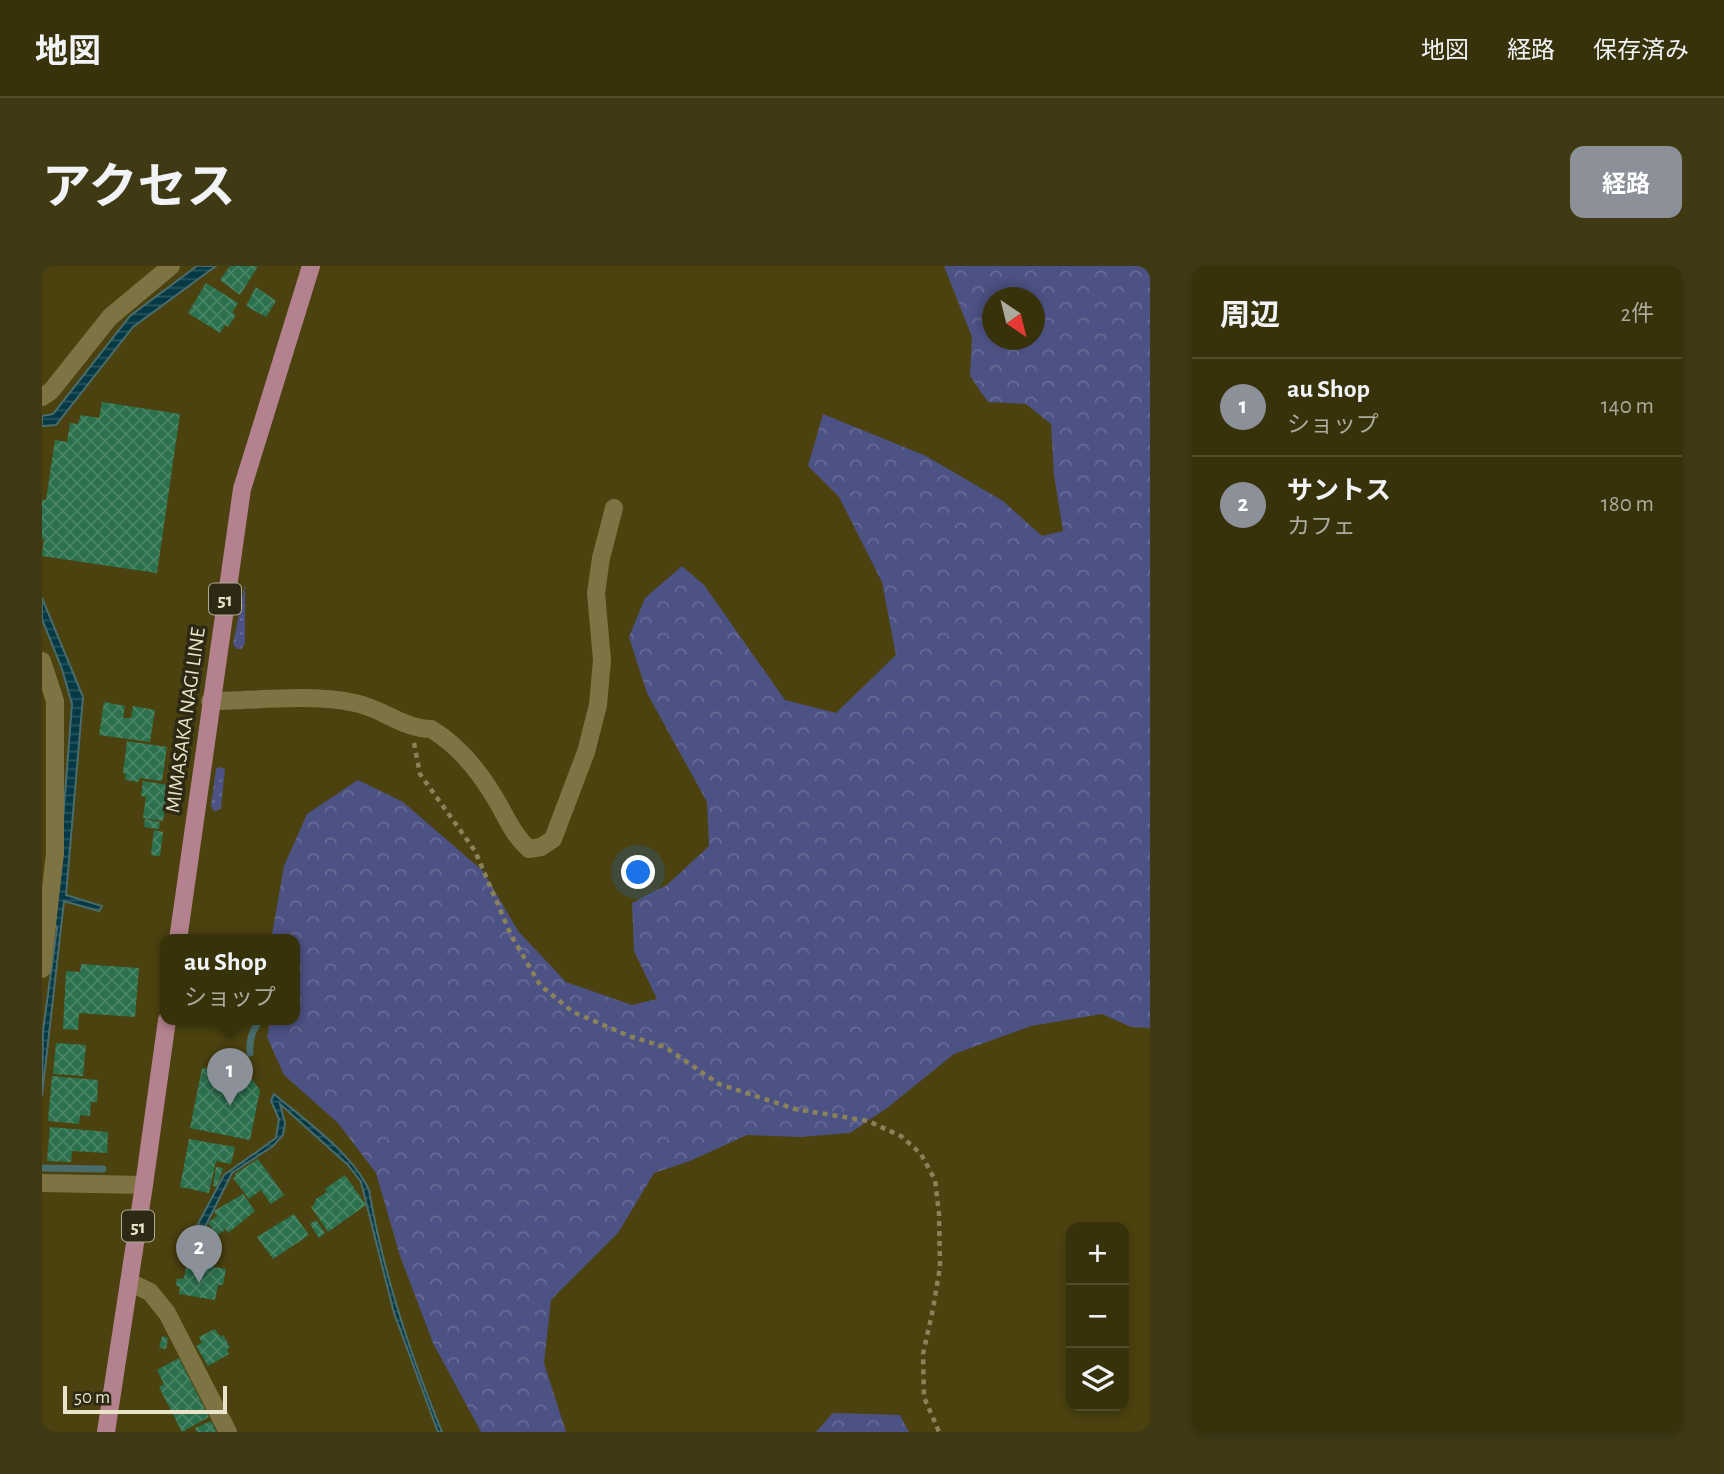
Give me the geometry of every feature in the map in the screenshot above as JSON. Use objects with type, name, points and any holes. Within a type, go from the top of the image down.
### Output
[{"type":"main road","name":"MIMASAKA NAGI LINE","points":[[179,934],[242,489],[311,266]]},
{"type":"main road","name":"51","points":[[106,1432],[166,1025]]},
{"type":"street","points":[[42,397],[51,391],[110,317],[171,266]]},
{"type":"street","points":[[210,701],[321,699],[357,703],[417,729],[431,729],[469,760],[494,795],[518,839],[529,849],[541,847],[553,839],[586,752],[598,705],[602,660],[596,593],[601,558],[614,508]]},
{"type":"street","points":[[42,661],[55,701],[55,853],[42,969]]},
{"type":"street","points":[[42,1183],[144,1185]]},
{"type":"street","points":[[129,1282],[150,1292],[167,1313],[228,1432]]},
{"type":"path","points":[[417,729],[413,748],[420,774],[475,851],[511,935],[540,985],[573,1012],[629,1036],[665,1047],[719,1084],[795,1109],[867,1121],[901,1136],[921,1154],[935,1180],[939,1214],[940,1267],[923,1354],[924,1397],[939,1432]]},
{"type":"green space","points":[[944,266],[1150,266],[1150,1028],[1131,1027],[1102,1014],[1031,1026],[954,1054],[887,1108],[850,1133],[800,1137],[747,1135],[690,1161],[654,1173],[618,1233],[551,1300],[544,1363],[566,1432],[481,1432],[433,1343],[400,1256],[376,1173],[338,1123],[284,1075],[267,1037],[269,1025],[300,1025],[300,934],[272,934],[284,866],[307,814],[358,780],[403,802],[483,871],[518,931],[566,982],[632,1005],[657,999],[634,951],[632,903],[667,885],[709,846],[707,802],[647,693],[629,637],[645,598],[682,566],[704,585],[785,700],[836,713],[896,655],[882,582],[839,497],[808,466],[823,414],[926,456],[1003,501],[1042,536],[1063,531],[1054,475],[1051,424],[1026,404],[988,402],[970,376],[972,337]]},
{"type":"green space","points":[[245,584],[245,644],[241,649],[237,649],[233,644]]},
{"type":"green space","points":[[218,767],[225,769],[221,808],[213,811],[211,805]]},
{"type":"green space","points":[[833,1413],[900,1415],[909,1432],[816,1432]]},
{"type":"shaded area","points":[[197,266],[216,266],[133,327],[56,425],[42,426],[42,416],[53,414],[130,316]]},
{"type":"shaded area","points":[[42,598],[83,697],[66,895],[102,906],[99,911],[64,901],[42,1096],[43,1031],[57,928],[55,924],[72,704],[62,669],[42,619]]},
{"type":"shaded area","points":[[274,1094],[340,1150],[369,1190],[399,1313],[442,1432],[438,1432],[394,1313],[361,1182],[348,1165],[280,1104],[285,1123],[283,1135],[273,1146],[232,1173],[198,1241],[190,1239],[224,1175],[276,1138],[279,1119],[271,1101]]},
{"type":"building","points":[[230,266],[258,266],[240,295],[220,280]]},
{"type":"building","points":[[206,283],[238,303],[232,313],[236,315],[220,333],[188,313]]},
{"type":"building","points":[[256,287],[276,301],[266,317],[246,306]]},
{"type":"building","points":[[102,402],[180,414],[157,573],[42,556],[42,500],[46,500],[55,440],[67,442],[70,423],[78,424],[81,415],[99,418]]},
{"type":"building","points":[[104,702],[125,706],[123,718],[131,718],[133,706],[155,710],[150,742],[99,735]]},
{"type":"building","points":[[127,741],[167,747],[162,781],[140,778],[138,782],[125,780],[126,774],[123,773]]},
{"type":"building","points":[[143,781],[168,785],[163,821],[143,818],[146,797],[141,796]]},
{"type":"building","points":[[145,819],[160,822],[159,829],[144,827]]},
{"type":"building","points":[[154,830],[163,832],[160,856],[151,855]]},
{"type":"building","points":[[81,964],[139,968],[135,1017],[79,1013],[78,1030],[63,1029],[66,971],[80,972]]},
{"type":"building","points":[[56,1043],[86,1045],[83,1076],[53,1074]]},
{"type":"building","points":[[202,1068],[249,1075],[260,1090],[250,1140],[190,1128]]},
{"type":"building","points":[[52,1076],[98,1080],[97,1102],[91,1102],[90,1116],[80,1115],[79,1124],[48,1121]]},
{"type":"building","points":[[50,1127],[108,1132],[107,1153],[72,1151],[71,1162],[47,1161]]},
{"type":"building","points":[[189,1139],[235,1147],[231,1164],[216,1161],[209,1193],[180,1187]]},
{"type":"building","points":[[258,1159],[284,1195],[271,1204],[261,1190],[249,1199],[233,1178]]},
{"type":"building","points":[[216,1167],[223,1168],[217,1187],[213,1186]]},
{"type":"building","points":[[345,1175],[366,1205],[328,1232],[311,1207],[316,1199],[327,1192],[325,1189]]},
{"type":"building","points":[[243,1194],[255,1211],[228,1233],[226,1229],[217,1235],[208,1223],[217,1216],[214,1211]]},
{"type":"building","points":[[294,1214],[309,1235],[273,1259],[257,1237]]},
{"type":"building","points":[[316,1220],[325,1233],[319,1238],[310,1224]]},
{"type":"building","points":[[187,1262],[226,1269],[223,1285],[218,1285],[215,1300],[179,1294],[177,1279],[184,1278]]},
{"type":"building","points":[[215,1329],[220,1337],[223,1335],[230,1347],[227,1349],[229,1354],[208,1366],[196,1346],[202,1343],[199,1337]]},
{"type":"building","points":[[162,1336],[168,1338],[166,1349],[159,1348]]},
{"type":"building","points":[[179,1358],[209,1417],[182,1432],[159,1387],[164,1384],[157,1370]]},
{"type":"building","points":[[211,1421],[217,1432],[197,1432],[195,1428]]},
{"type":"waterway","points":[[250,1053],[250,1044],[257,1025]]},
{"type":"waterway","points":[[42,1168],[103,1169]]},
{"type":"place","name":"au Shop","points":[[230,1106]]},
{"type":"place","name":"サントス","points":[[199,1283]]}]
